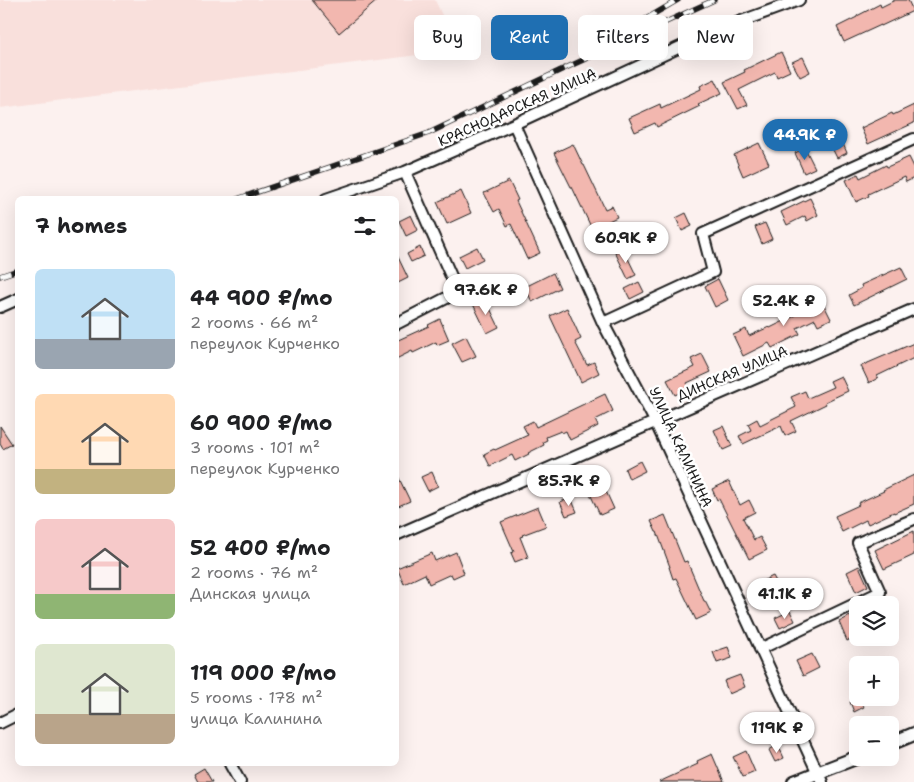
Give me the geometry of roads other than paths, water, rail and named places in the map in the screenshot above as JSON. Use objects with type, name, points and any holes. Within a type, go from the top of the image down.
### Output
[{"type":"street","name":"КРАСНОДАРСКАЯ УЛИЦА","points":[[335,196],[405,172],[717,30],[799,0]]},
{"type":"street","name":"УЛИЦА КАЛИНИНА","points":[[514,124],[604,323],[655,421],[820,777]]},
{"type":"street","points":[[604,323],[713,272],[704,234],[914,139]]},
{"type":"street","points":[[399,322],[458,292],[405,172]]},
{"type":"street","points":[[0,306],[15,300]]},
{"type":"street","name":"ДИНСКАЯ УЛИЦА","points":[[399,534],[914,309]]},
{"type":"street","points":[[760,649],[880,592],[858,543],[914,519]]},
{"type":"street","points":[[0,723],[15,716]]},
{"type":"street","points":[[899,740],[914,734]]},
{"type":"street","points":[[794,782],[820,777],[849,761]]},
{"type":"street","points":[[231,766],[240,782]]},
{"type":"railway","points":[[652,15],[678,0]]},
{"type":"railway","points":[[246,196],[429,133],[714,0]]},
{"type":"railway","points":[[0,276],[15,271]]}]
